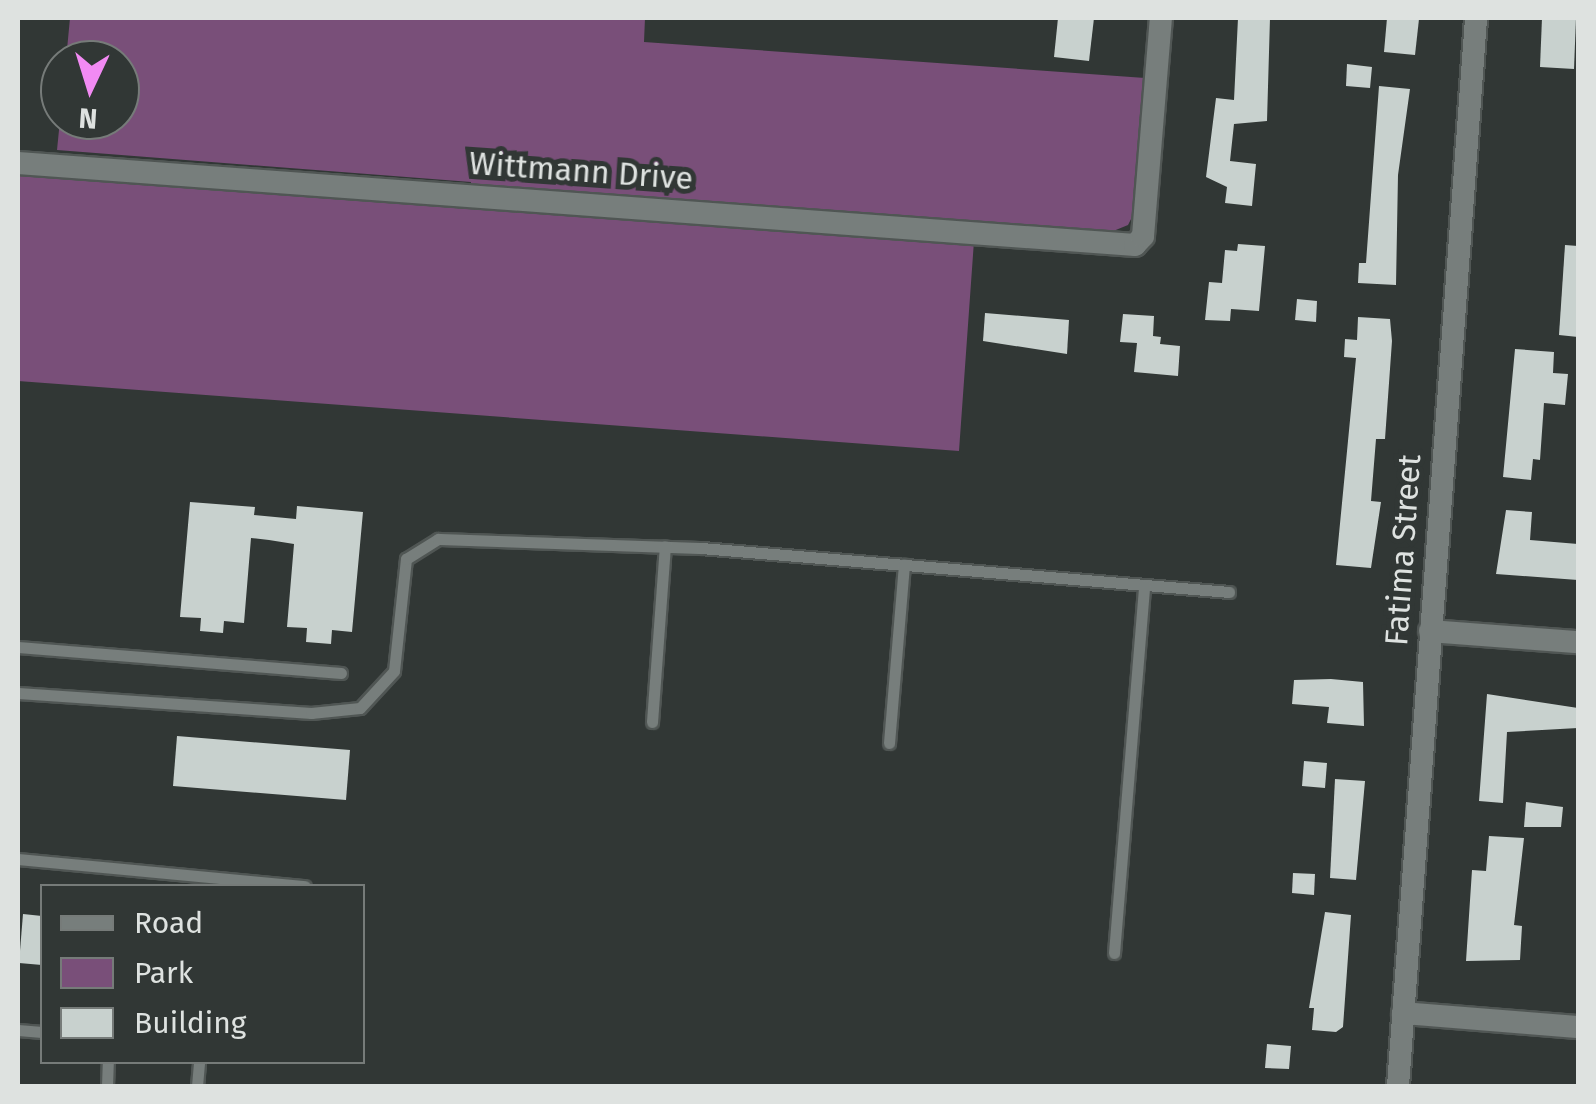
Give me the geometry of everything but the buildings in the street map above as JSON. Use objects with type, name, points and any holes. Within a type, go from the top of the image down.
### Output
[{"type":"street","name":"Wittmann Drive","points":[[18,163],[1139,243],[1161,18]]},
{"type":"street","name":"Fatima Street","points":[[1398,1086],[1476,18]]},
{"type":"street","points":[[1430,631],[1578,642]]},
{"type":"street","points":[[1402,1013],[1578,1027]]},
{"type":"lane","points":[[18,693],[341,713],[360,708],[394,672],[406,559],[425,543],[666,546],[1228,592]]},
{"type":"lane","points":[[652,722],[666,546]]},
{"type":"lane","points":[[889,743],[904,565]]},
{"type":"lane","points":[[1114,952],[1144,585]]},
{"type":"lane","points":[[18,647],[341,673]]},
{"type":"lane","points":[[18,859],[284,884]]},
{"type":"green space","points":[[70,18],[645,18],[644,42],[1145,78],[1135,211],[1128,225],[1106,234],[974,241],[959,451],[18,381],[18,174],[470,209],[471,182],[57,150],[58,140],[140,140],[140,40],[68,40]]}]
